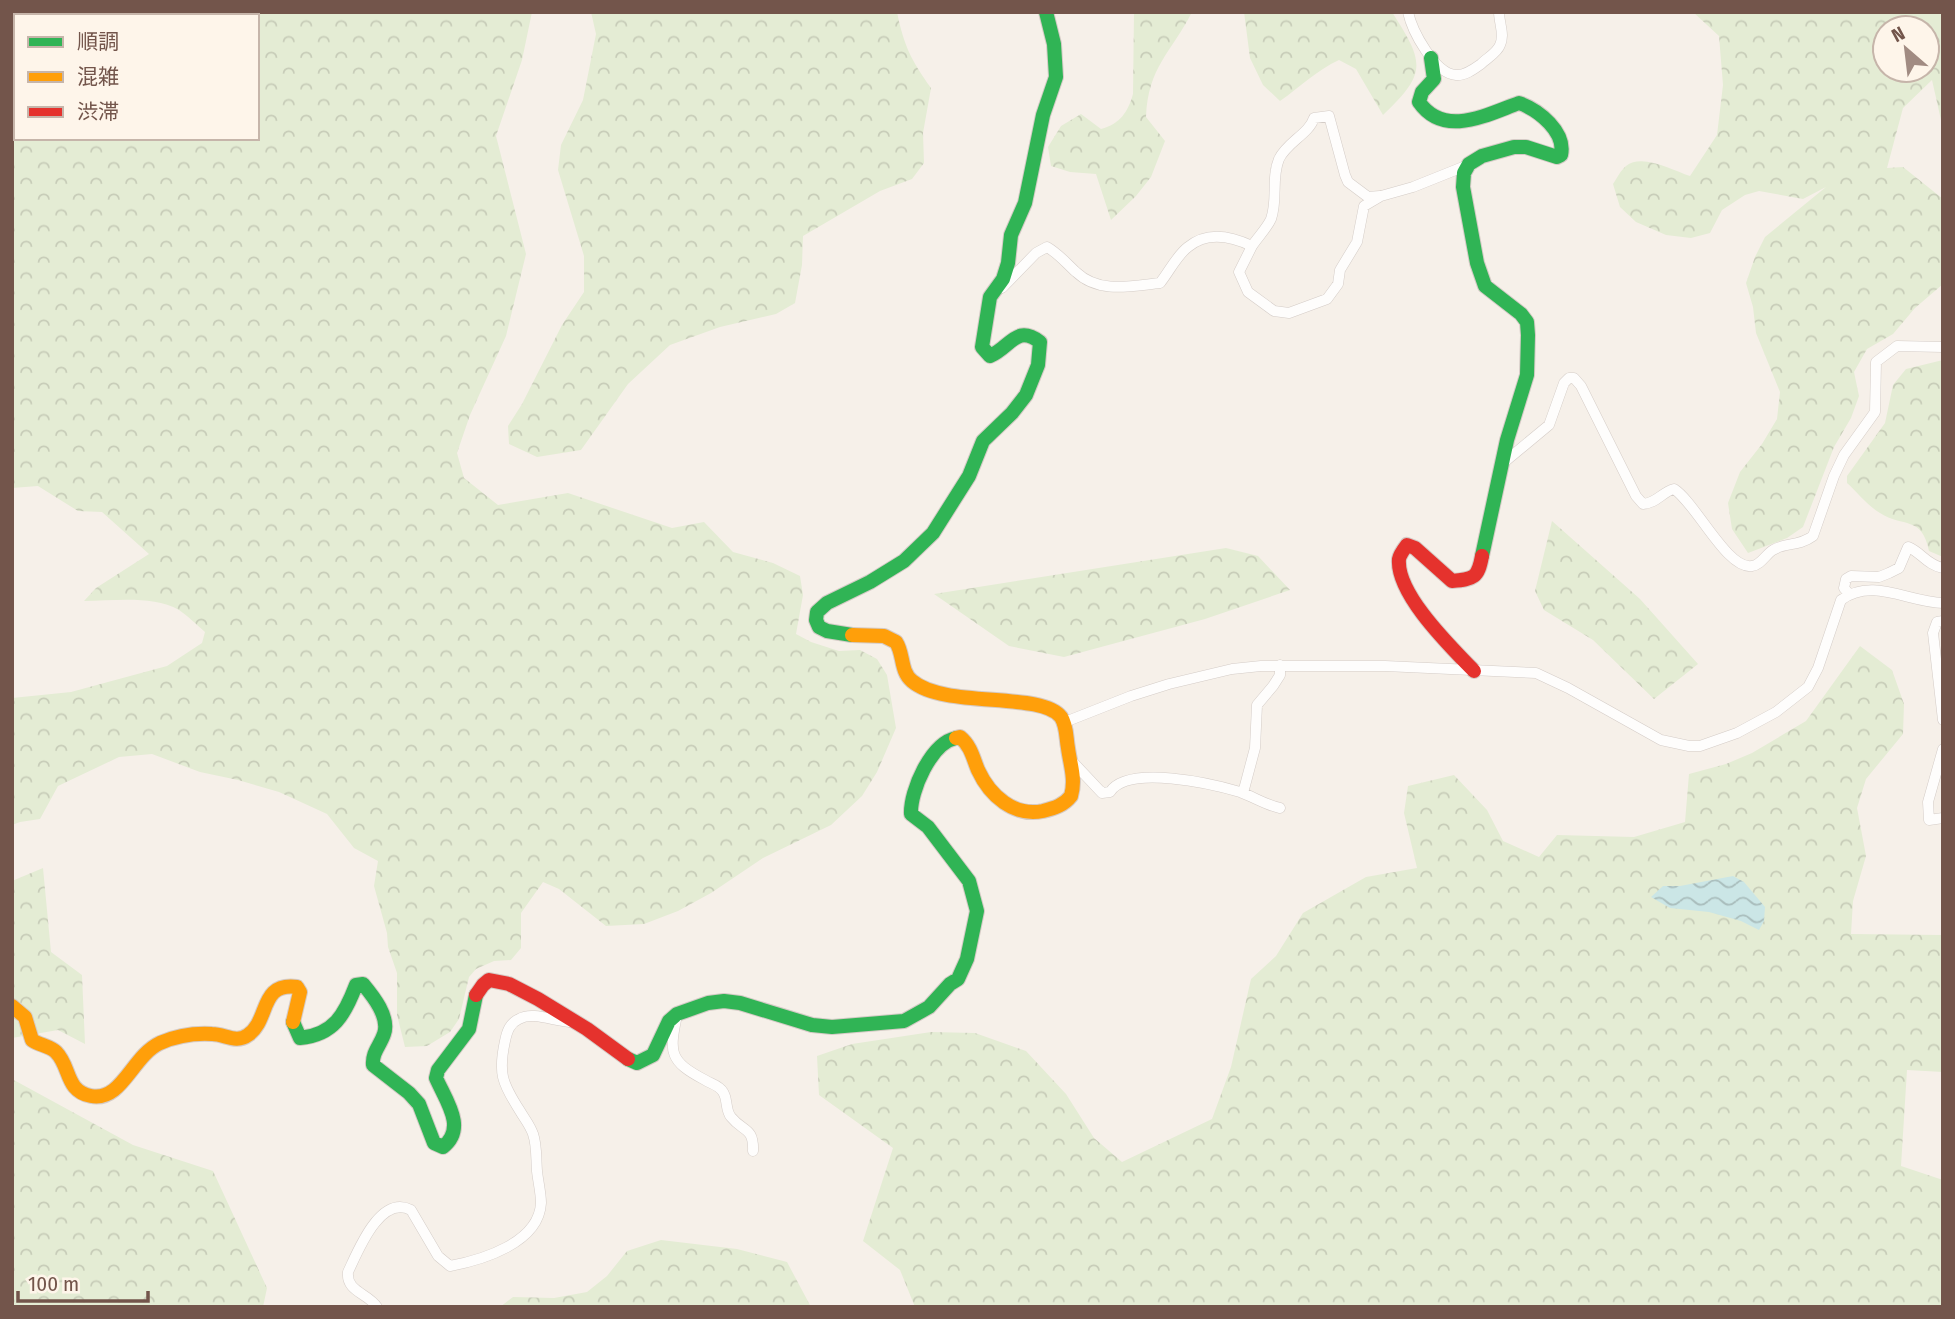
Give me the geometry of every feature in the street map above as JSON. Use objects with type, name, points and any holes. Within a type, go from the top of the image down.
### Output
[{"type":"street","points":[[12,1006],[25,1017],[32,1040],[54,1050],[59,1056],[65,1074],[77,1090],[101,1097],[113,1093],[145,1051],[166,1040],[205,1034],[240,1039],[247,1036],[253,1031],[271,995],[286,986],[297,987],[300,992],[292,1027],[300,1038],[312,1037],[343,1016],[356,985],[363,984],[386,1024],[386,1032],[374,1051],[373,1065],[419,1104],[434,1143],[443,1147],[453,1140],[456,1125],[436,1078],[436,1070],[440,1062],[467,1034],[477,989],[485,982],[495,979],[503,980],[576,1022],[622,1056],[636,1063],[653,1055],[669,1021],[677,1014],[696,1006],[724,1001],[740,1003],[813,1025],[832,1027],[891,1023],[915,1016],[929,1007],[958,979],[967,959],[977,911],[969,881],[928,827],[911,814],[910,801],[922,775],[942,745],[948,740],[960,737],[965,741],[978,771],[996,795],[1019,811],[1055,809],[1067,802],[1074,790],[1065,722],[1062,715],[1051,709],[954,696],[921,686],[913,682],[902,669],[901,649],[897,642],[888,637],[859,636],[824,630],[817,624],[816,617],[818,610],[827,603],[888,573],[925,543],[955,501],[978,458],[980,445],[1020,406],[1038,369],[1040,342],[1033,335],[1025,333],[1017,336],[998,354],[990,356],[982,347],[990,297],[1003,279],[1008,263],[1011,235],[1025,203],[1032,156],[1056,77],[1056,56],[1046,12]]},
{"type":"street","points":[[1408,12],[1410,24],[1418,40],[1431,58],[1452,75],[1461,75],[1474,69],[1500,46],[1503,36],[1499,12]]},
{"type":"street","points":[[1381,196],[1364,206],[1357,242],[1340,270],[1338,284],[1326,299],[1289,313],[1274,311],[1248,292],[1239,272],[1252,246],[1271,219],[1274,177],[1279,160],[1298,135],[1312,126],[1314,118],[1329,116],[1348,182],[1368,197],[1422,184],[1499,149],[1526,147],[1557,157],[1562,155],[1561,139],[1526,104],[1519,103],[1474,119],[1452,121],[1430,118],[1419,102],[1422,92],[1434,79],[1431,58]]},
{"type":"street","points":[[1469,164],[1464,173],[1462,187],[1478,262],[1485,286],[1521,314],[1527,322],[1527,375],[1507,440],[1479,572],[1471,579],[1452,581],[1415,548],[1407,545],[1399,554],[1398,564],[1405,582],[1434,630],[1475,671]]},
{"type":"street","points":[[990,297],[1007,284],[1036,253],[1047,247],[1058,253],[1088,283],[1125,287],[1160,283],[1187,247],[1208,236],[1235,238],[1252,246]]},
{"type":"street","points":[[1502,464],[1549,425],[1564,383],[1569,378],[1574,378],[1581,386],[1636,496],[1643,504],[1652,503],[1668,490],[1674,489],[1683,495],[1702,517],[1723,550],[1739,564],[1751,567],[1773,549],[1796,545],[1813,536],[1844,455],[1875,412],[1876,362],[1897,346],[1943,347]]},
{"type":"street","points":[[1849,594],[1844,588],[1846,579],[1851,576],[1879,577],[1899,568],[1908,547],[1926,561],[1943,568]]},
{"type":"street","points":[[1065,722],[1131,695],[1232,669],[1280,665],[1385,666],[1536,673],[1661,740],[1700,746],[1737,733],[1776,712],[1808,687],[1818,668],[1841,600],[1849,594],[1872,589],[1924,602],[1943,603]]},
{"type":"street","points":[[1943,621],[1937,622],[1933,633],[1943,720]]},
{"type":"street","points":[[1243,793],[1255,748],[1257,705],[1280,674],[1280,665]]},
{"type":"street","points":[[1943,749],[1928,802],[1929,820],[1943,818]]},
{"type":"street","points":[[1070,759],[1102,793],[1110,792],[1113,786],[1126,781],[1147,778],[1191,781],[1243,793],[1280,808]]},
{"type":"street","points":[[677,1014],[673,1049],[678,1063],[725,1093],[731,1117],[748,1130],[754,1140],[753,1151]]},
{"type":"street","points":[[377,1307],[374,1302],[355,1290],[347,1278],[370,1228],[387,1211],[407,1207],[411,1210],[438,1256],[450,1266],[464,1264],[509,1246],[535,1223],[541,1203],[534,1137],[502,1080],[501,1065],[507,1031],[512,1023],[525,1016],[565,1023],[576,1022]]},
{"type":"green space","points":[[12,12],[532,12],[522,60],[496,136],[526,254],[506,336],[470,415],[457,453],[464,478],[498,505],[568,493],[672,528],[704,522],[733,552],[773,563],[800,576],[803,595],[796,634],[839,651],[860,650],[877,659],[887,675],[896,728],[877,772],[862,796],[831,825],[763,858],[711,893],[678,911],[644,924],[606,926],[559,889],[543,882],[521,913],[521,948],[511,960],[494,961],[476,969],[469,977],[459,1019],[450,1032],[427,1046],[405,1047],[397,1015],[397,973],[374,886],[378,861],[354,848],[327,814],[279,792],[200,772],[152,754],[119,757],[58,786],[40,819],[12,825],[12,698],[71,692],[167,666],[202,643],[205,632],[179,610],[157,602],[84,601],[96,588],[149,554],[102,512],[78,511],[38,486],[12,488]]},
{"type":"green space","points":[[591,12],[897,12],[909,52],[931,88],[923,133],[924,163],[912,179],[880,191],[803,236],[802,265],[795,303],[776,314],[720,327],[670,345],[628,384],[581,450],[537,457],[509,444],[508,426],[562,325],[584,292],[584,256],[558,170],[561,145],[583,100],[596,34]]},
{"type":"green space","points":[[1134,12],[1192,12],[1162,61],[1151,85],[1146,117],[1165,141],[1151,177],[1111,220],[1096,174],[1070,172],[1051,166],[1048,147],[1061,126],[1081,114],[1101,129],[1113,124],[1126,112],[1133,94]]},
{"type":"green space","points":[[1244,12],[1392,12],[1415,55],[1414,77],[1398,101],[1383,115],[1356,69],[1339,60],[1280,101],[1263,85],[1250,58]]},
{"type":"green space","points":[[1693,12],[1943,12],[1943,129],[1933,84],[1941,84],[1941,14],[1871,14],[1871,84],[1928,84],[1903,108],[1887,168],[1903,167],[1943,199],[1943,284],[1915,308],[1893,334],[1867,349],[1854,372],[1859,396],[1851,418],[1834,447],[1803,527],[1787,538],[1748,553],[1732,529],[1728,503],[1740,472],[1777,419],[1780,392],[1756,333],[1753,307],[1746,283],[1765,237],[1826,187],[1803,199],[1759,191],[1745,195],[1722,210],[1710,233],[1691,238],[1666,235],[1636,222],[1620,207],[1613,184],[1626,166],[1640,161],[1690,176],[1717,135],[1723,85],[1719,36]]},
{"type":"green space","points":[[1943,360],[1943,557],[1929,551],[1922,532],[1916,527],[1888,517],[1871,507],[1847,483],[1847,476],[1885,423],[1893,385],[1906,369]]},
{"type":"green space","points":[[1552,521],[1640,599],[1698,664],[1654,699],[1593,640],[1544,610],[1535,591]]},
{"type":"green space","points":[[1226,548],[1258,556],[1290,590],[1205,619],[1064,657],[1009,646],[934,594]]},
{"type":"green space","points":[[1860,646],[1892,670],[1904,704],[1903,734],[1866,779],[1857,808],[1866,856],[1853,901],[1851,934],[1943,935],[1943,1072],[1907,1070],[1901,1166],[1943,1180],[1943,1307],[915,1307],[900,1270],[863,1241],[893,1148],[819,1095],[817,1056],[852,1044],[931,1032],[975,1033],[1026,1051],[1066,1094],[1094,1138],[1122,1162],[1212,1119],[1231,1067],[1251,979],[1276,956],[1303,913],[1366,877],[1417,868],[1404,813],[1408,786],[1454,775],[1487,810],[1503,841],[1539,857],[1557,835],[1634,837],[1685,822],[1689,774],[1726,764],[1752,753],[1806,721]]},
{"type":"green space","points":[[43,868],[51,952],[82,975],[85,1044],[58,1030],[12,1038],[12,881]]},
{"type":"green space","points":[[12,1079],[133,1145],[213,1171],[267,1288],[263,1307],[12,1307]]},
{"type":"green space","points":[[661,1240],[737,1249],[787,1262],[811,1307],[500,1307],[513,1297],[554,1298],[587,1292],[607,1276],[627,1251]]},
{"type":"water","points":[[1733,876],[1744,882],[1765,907],[1764,921],[1759,930],[1741,921],[1709,912],[1670,908],[1651,897],[1663,886],[1680,886]]},
{"type":"traffic: fast","points":[[852,635],[819,627],[817,612],[827,603],[870,582],[904,561],[933,533],[969,476],[983,441],[1026,395],[1038,365],[1040,342],[1032,337],[1019,336],[990,356],[982,347],[990,297],[1003,279],[1008,263],[1011,235],[1025,203],[1043,115],[1056,77],[1054,44],[1046,12]]},
{"type":"traffic: fast","points":[[1431,58],[1434,79],[1422,92],[1419,102],[1429,113],[1441,119],[1466,120],[1519,103],[1535,111],[1549,123],[1561,146],[1561,155],[1557,157],[1526,147],[1514,147],[1482,156],[1469,164],[1464,173],[1463,187],[1477,263],[1485,286],[1521,314],[1527,322],[1528,335],[1527,375],[1507,440],[1482,556]]},
{"type":"traffic: fast","points":[[628,1059],[637,1063],[653,1055],[669,1021],[677,1014],[708,1003],[740,1003],[812,1025],[832,1027],[904,1021],[929,1007],[958,979],[967,959],[977,911],[969,881],[928,827],[911,814],[914,793],[924,769],[938,749],[956,738]]},
{"type":"traffic: fast","points":[[293,1022],[300,1038],[322,1033],[342,1014],[356,985],[363,984],[380,1007],[385,1021],[384,1034],[375,1053],[373,1065],[419,1104],[434,1143],[443,1147],[450,1140],[454,1123],[436,1078],[438,1070],[469,1029],[476,995]]},
{"type":"traffic: slow","points":[[852,635],[884,636],[896,642],[908,677],[927,690],[968,698],[1034,704],[1050,709],[1061,717],[1072,772],[1071,796],[1059,806],[1043,811],[1013,808],[989,788],[967,744],[960,737],[956,738]]},
{"type":"traffic: slow","points":[[12,1006],[25,1017],[32,1040],[56,1052],[72,1084],[91,1096],[102,1096],[111,1092],[150,1049],[160,1043],[199,1034],[244,1038],[255,1028],[271,996],[276,990],[285,987],[297,987],[300,992],[293,1022]]},
{"type":"traffic: jam","points":[[1474,671],[1439,634],[1415,603],[1400,573],[1399,559],[1407,545],[1415,548],[1452,581],[1474,576],[1482,556]]},
{"type":"traffic: jam","points":[[476,995],[489,980],[509,984],[587,1029],[628,1059]]}]
